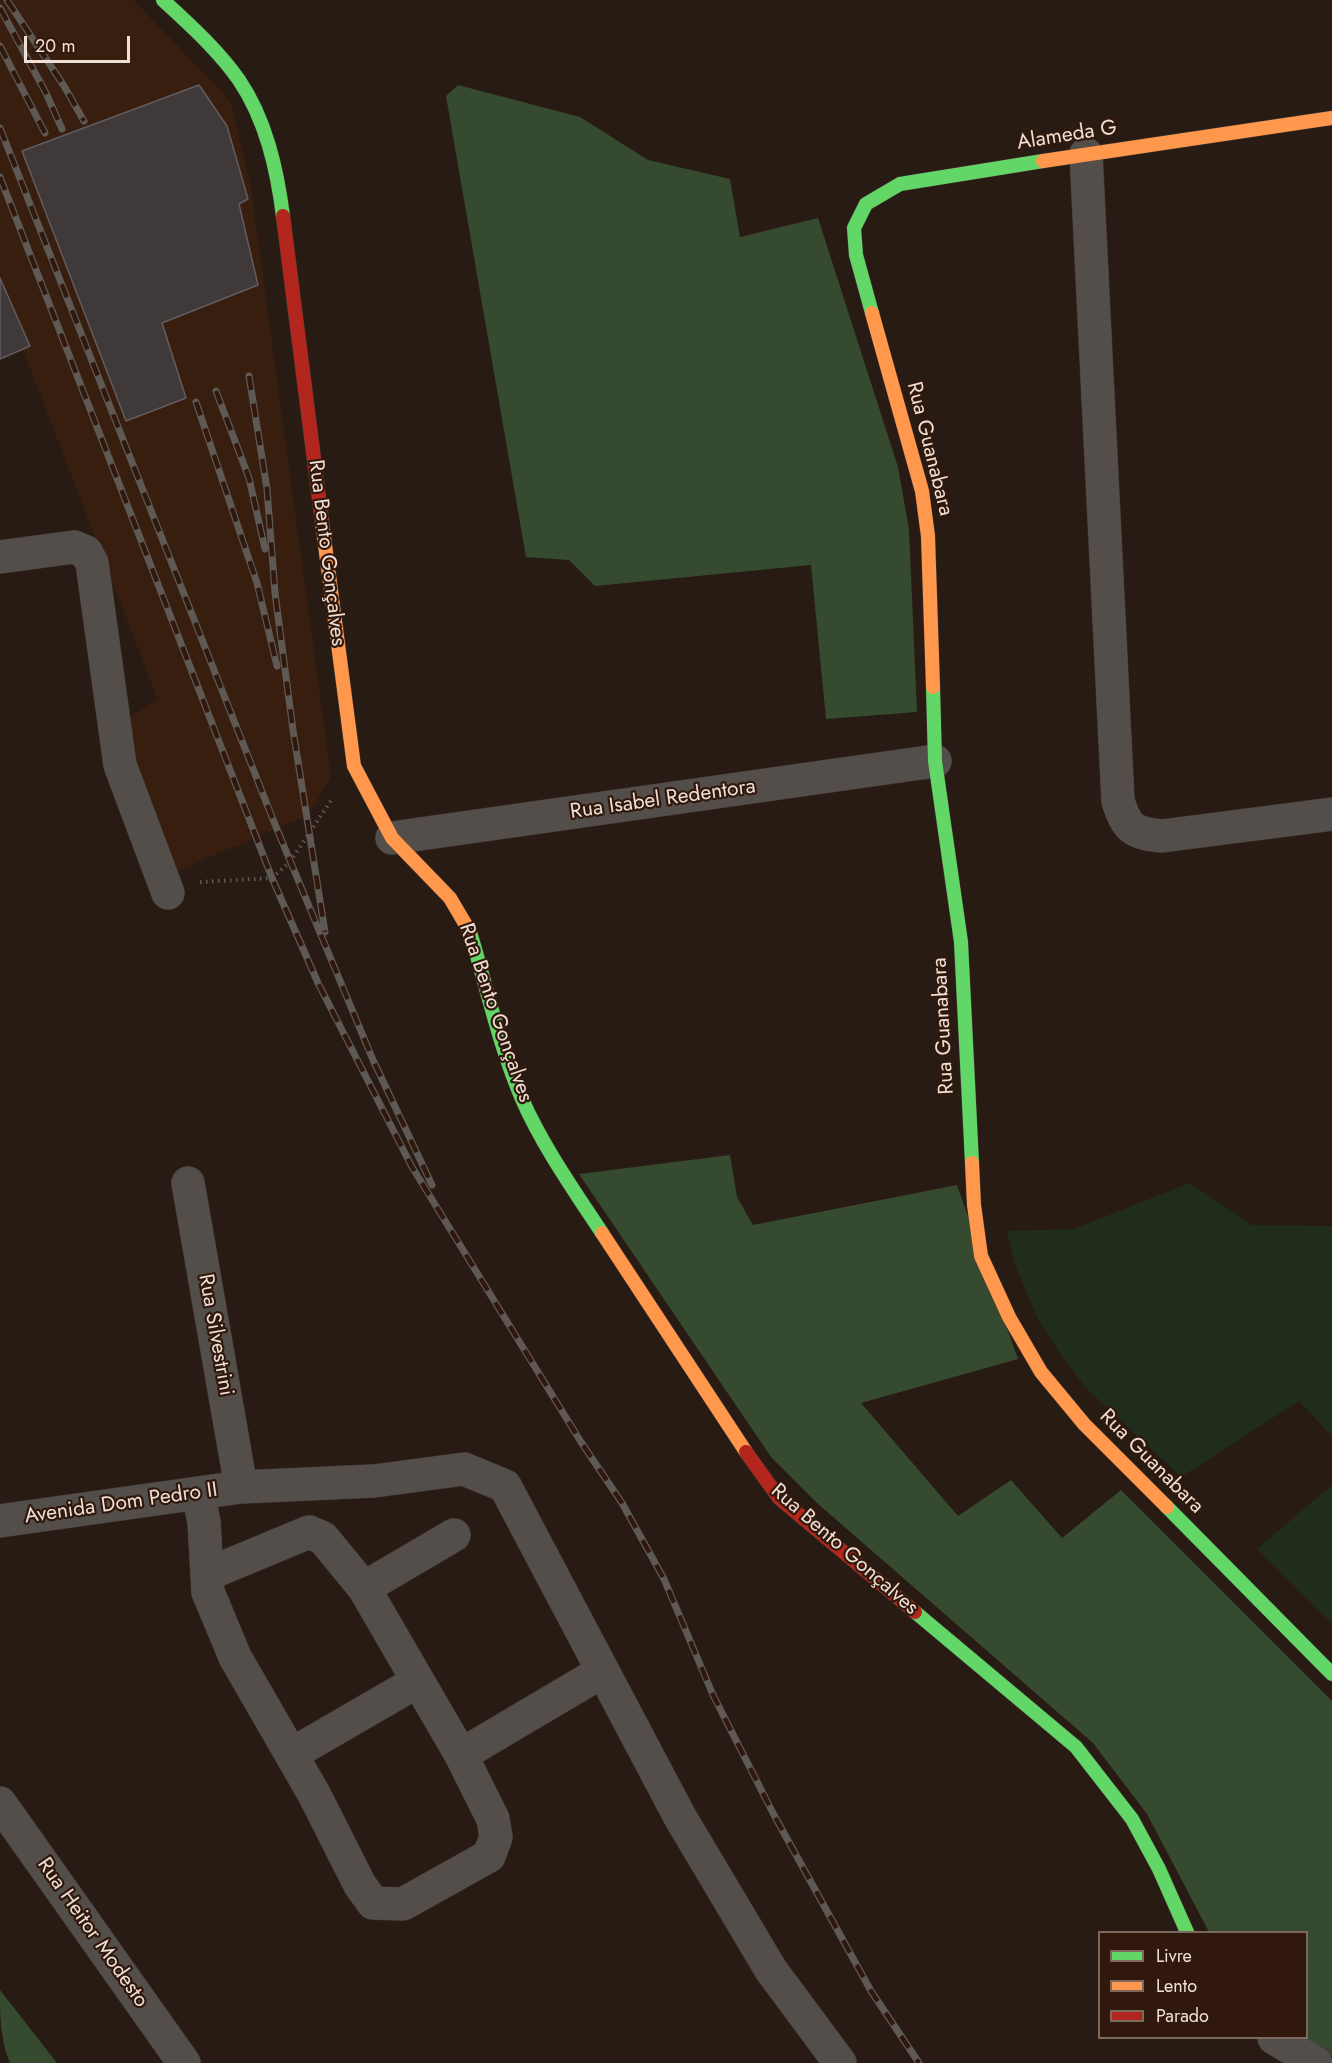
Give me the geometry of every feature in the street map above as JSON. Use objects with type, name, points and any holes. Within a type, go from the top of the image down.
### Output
[{"type":"street","name":"Rua Bento Gonçalves","points":[[163,0],[205,40],[233,72],[256,112],[278,179],[354,766],[392,838],[450,898],[470,933],[503,1050],[523,1101],[564,1175],[756,1467],[779,1498],[1076,1746],[1132,1819],[1159,1869],[1187,1931]]},
{"type":"street","name":"Alameda G","points":[[856,255],[854,228],[866,204],[900,184],[1332,118]]},
{"type":"street","points":[[1086,154],[1118,801],[1123,817],[1130,828],[1142,834],[1161,837],[1332,814]]},
{"type":"street","name":"Rua Guanabara","points":[[856,255],[922,490],[928,536],[935,761],[961,942],[974,1205],[981,1256],[1009,1317],[1041,1372],[1084,1424],[1332,1674]]},
{"type":"street","points":[[0,557],[74,547],[86,552],[92,563],[120,765],[168,893]]},
{"type":"street","name":"Rua Isabel Redentora","points":[[392,838],[935,761]]},
{"type":"street","name":"Rua Silvestrini","points":[[188,1183],[242,1487]]},
{"type":"street","name":"Avenida Dom Pedro II","points":[[0,1521],[242,1487],[374,1481],[464,1469],[505,1486],[680,1817],[771,1971],[840,2063]]},
{"type":"street","points":[[198,1493],[204,1522],[208,1592],[236,1657],[292,1754],[360,1886],[373,1903],[403,1904],[489,1856],[495,1837],[493,1819],[461,1755],[364,1588],[323,1538],[309,1532],[208,1574]]},
{"type":"street","points":[[364,1588],[454,1535]]},
{"type":"street","points":[[461,1755],[603,1671]]},
{"type":"street","points":[[292,1754],[418,1681]]},
{"type":"street","name":"Rua Heitor Modesto","points":[[0,1803],[184,2063]]},
{"type":"street","points":[[1277,2039],[1316,2063]]},
{"type":"path","points":[[168,893],[196,882],[272,878],[290,862],[354,766]]},
{"type":"shaded area","points":[[0,0],[133,0],[222,91],[232,105],[251,188],[331,777],[308,815],[175,872],[125,751],[122,721],[158,700],[23,350],[0,359]]},
{"type":"green space","points":[[458,85],[580,117],[648,160],[730,179],[740,237],[818,218],[898,467],[909,529],[917,712],[826,719],[811,565],[595,586],[569,560],[526,557],[446,96]]},
{"type":"green space","points":[[730,1155],[737,1197],[753,1225],[957,1185],[1018,1359],[861,1403],[958,1516],[1011,1480],[1062,1538],[1121,1490],[1332,1701],[1332,2056],[1303,2039],[1308,2039],[1308,1931],[1208,1931],[1147,1814],[1093,1743],[817,1503],[771,1457],[579,1174]]},
{"type":"green space","points":[[1190,1183],[1252,1225],[1332,1226],[1332,1436],[1299,1401],[1181,1477],[1085,1387],[1059,1352],[1037,1317],[1016,1267],[1007,1231],[1074,1229]]},
{"type":"green space","points":[[1332,1485],[1332,1624],[1257,1549]]},
{"type":"green space","points":[[0,1990],[57,2063],[10,2063],[2,2036]]},
{"type":"building","points":[[199,85],[227,126],[248,199],[239,204],[258,285],[162,323],[186,398],[126,421],[22,151]]},
{"type":"building","points":[[0,278],[30,346],[0,359]]},
{"type":"railway","points":[[7,0],[64,86],[84,121]]},
{"type":"railway","points":[[0,8],[46,93],[62,129]]},
{"type":"railway","points":[[0,46],[45,133]]},
{"type":"railway","points":[[0,128],[274,822],[373,1060],[432,1185]]},
{"type":"railway","points":[[0,177],[272,878],[318,983],[412,1167],[581,1442],[622,1503],[664,1579],[713,1695],[774,1815],[871,1991],[919,2063]]},
{"type":"railway","points":[[249,376],[267,489],[275,593],[293,730],[325,932]]},
{"type":"railway","points":[[216,391],[249,478],[265,549]]},
{"type":"railway","points":[[196,402],[257,583],[277,666]]},
{"type":"traffic: fast","points":[[163,0],[222,58],[248,95],[269,145],[283,216]]},
{"type":"traffic: fast","points":[[872,313],[856,255],[854,228],[866,204],[900,184],[1043,161]]},
{"type":"traffic: fast","points":[[933,687],[935,761],[961,942],[972,1163]]},
{"type":"traffic: fast","points":[[470,932],[500,1037],[522,1099],[549,1151],[602,1233]]},
{"type":"traffic: fast","points":[[1167,1507],[1332,1674]]},
{"type":"traffic: fast","points":[[915,1612],[1076,1747],[1132,1819],[1159,1869],[1187,1931]]},
{"type":"traffic: slow","points":[[1043,161],[1332,118]]},
{"type":"traffic: slow","points":[[872,313],[922,491],[928,536],[933,687]]},
{"type":"traffic: slow","points":[[322,522],[354,766],[392,838],[450,898],[470,932]]},
{"type":"traffic: slow","points":[[972,1163],[974,1205],[981,1256],[1009,1317],[1041,1372],[1084,1424],[1167,1507]]},
{"type":"traffic: slow","points":[[602,1233],[746,1452]]},
{"type":"traffic: jam","points":[[283,216],[322,522]]},
{"type":"traffic: jam","points":[[746,1452],[779,1498],[915,1612]]}]
